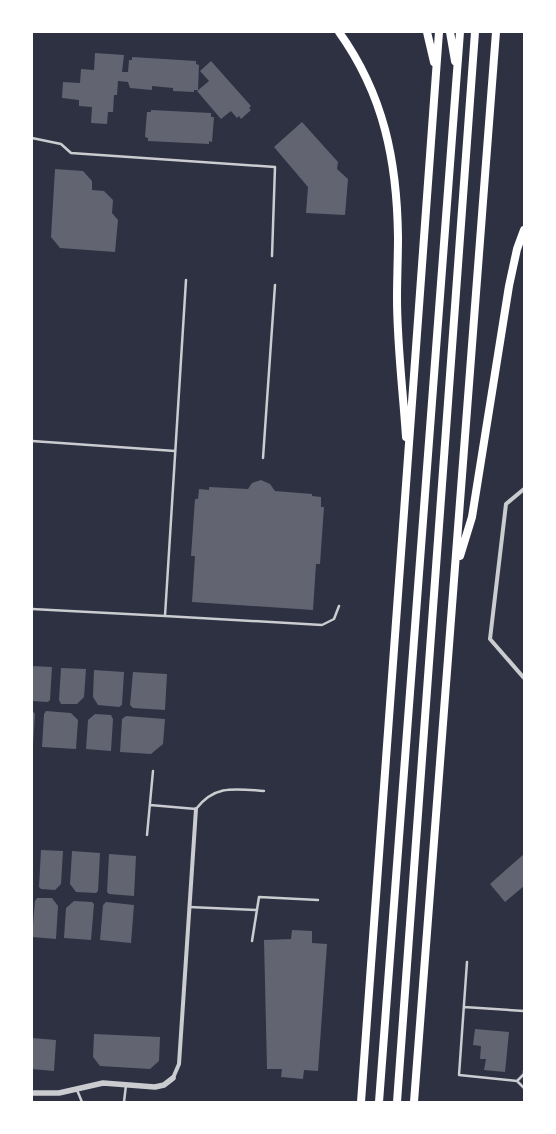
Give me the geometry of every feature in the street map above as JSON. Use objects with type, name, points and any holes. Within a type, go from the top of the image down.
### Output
[{"type":"highway","points":[[339,32],[355,55],[371,86],[390,146],[396,196],[398,239],[397,299],[408,467]]},
{"type":"highway","points":[[427,32],[436,72]]},
{"type":"highway","points":[[361,1102],[439,32]]},
{"type":"highway","points":[[450,32],[457,76]]},
{"type":"highway","points":[[379,1102],[460,32]]},
{"type":"highway","points":[[397,1102],[476,32]]},
{"type":"highway","points":[[414,1102],[456,572],[496,32]]},
{"type":"highway","points":[[456,572],[472,517],[509,286],[517,249],[524,230]]},
{"type":"street","points":[[524,489],[506,504],[490,639],[524,678]]},
{"type":"street","points":[[32,1093],[59,1093],[103,1083],[155,1087],[164,1085],[173,1078],[179,1064],[196,809]]},
{"type":"lane","points":[[32,138],[61,144],[71,153],[275,167],[272,256]]},
{"type":"lane","points":[[165,616],[186,280]]},
{"type":"lane","points":[[263,458],[275,285]]},
{"type":"lane","points":[[32,441],[175,451]]},
{"type":"lane","points":[[32,609],[322,625],[334,619],[339,606]]},
{"type":"lane","points":[[148,835],[153,771]]},
{"type":"lane","points":[[150,805],[196,809],[204,798],[225,789],[264,790]]},
{"type":"lane","points":[[252,941],[259,897],[318,900]]},
{"type":"lane","points":[[189,906],[257,910]]},
{"type":"lane","points":[[467,962],[459,1075],[517,1081],[524,1088]]},
{"type":"lane","points":[[464,1007],[524,1011]]},
{"type":"lane","points":[[517,1081],[524,1074],[524,1071]]},
{"type":"lane","points":[[124,1102],[126,1084]]},
{"type":"lane","points":[[76,1089],[82,1102]]},
{"type":"building","points":[[95,53],[124,55],[122,72],[128,72],[129,60],[132,60],[132,57],[196,61],[196,64],[199,65],[198,90],[194,90],[194,92],[173,91],[173,88],[152,86],[152,90],[130,88],[128,82],[118,81],[117,95],[114,95],[113,112],[108,112],[107,124],[91,123],[92,107],[79,106],[79,100],[62,98],[63,82],[80,83],[81,69],[94,70]]},
{"type":"building","points":[[211,61],[251,106],[249,108],[251,110],[241,119],[239,116],[237,118],[231,111],[221,119],[197,91],[209,81],[200,71]]},
{"type":"building","points":[[151,110],[211,113],[211,117],[214,117],[212,142],[209,141],[209,144],[148,141],[148,138],[145,137],[147,112],[151,112]]},
{"type":"building","points":[[302,122],[338,162],[337,169],[348,179],[345,215],[306,213],[308,187],[274,147]]},
{"type":"building","points":[[55,169],[83,171],[92,181],[92,190],[104,191],[113,200],[112,213],[118,220],[115,252],[60,248],[51,237]]},
{"type":"building","points":[[261,480],[270,484],[275,491],[312,494],[312,496],[321,497],[321,507],[324,507],[320,564],[316,564],[313,610],[192,602],[195,556],[191,556],[195,499],[198,499],[199,489],[209,490],[209,487],[248,489],[252,483]]},
{"type":"building","points":[[32,666],[52,667],[50,700],[48,702],[32,701]]},
{"type":"building","points":[[61,668],[86,669],[84,697],[77,704],[61,704],[59,700]]},
{"type":"building","points":[[94,670],[124,672],[122,705],[119,707],[98,705],[93,697]]},
{"type":"building","points":[[133,672],[167,674],[165,710],[133,708],[130,705]]},
{"type":"building","points":[[32,710],[35,714],[33,745],[32,745]]},
{"type":"building","points":[[46,711],[71,713],[78,720],[76,749],[42,747],[44,714]]},
{"type":"building","points":[[95,714],[111,715],[113,719],[111,751],[86,749],[88,720]]},
{"type":"building","points":[[126,716],[165,719],[163,744],[151,754],[120,752],[122,719]]},
{"type":"building","points":[[41,850],[63,851],[61,884],[55,890],[41,889],[39,887]]},
{"type":"building","points":[[72,851],[100,853],[98,891],[96,893],[76,892],[70,884]]},
{"type":"building","points":[[109,854],[136,856],[134,896],[109,894],[107,892]]},
{"type":"building","points":[[524,854],[524,886],[505,902],[490,884]]},
{"type":"building","points":[[37,898],[52,898],[58,906],[56,939],[32,937],[35,901]]},
{"type":"building","points":[[74,901],[92,902],[94,904],[91,940],[64,938],[66,908]]},
{"type":"building","points":[[106,902],[134,905],[131,943],[100,940],[103,905]]},
{"type":"building","points":[[292,930],[312,931],[312,943],[327,944],[318,1071],[304,1070],[303,1079],[281,1077],[282,1069],[267,1069],[264,940],[291,939]]},
{"type":"building","points":[[475,1029],[509,1032],[505,1072],[484,1070],[486,1059],[480,1059],[481,1046],[473,1045]]},
{"type":"building","points":[[94,1034],[160,1037],[159,1061],[150,1069],[100,1066],[93,1057]]},
{"type":"building","points":[[32,1038],[56,1040],[54,1071],[32,1069]]}]
